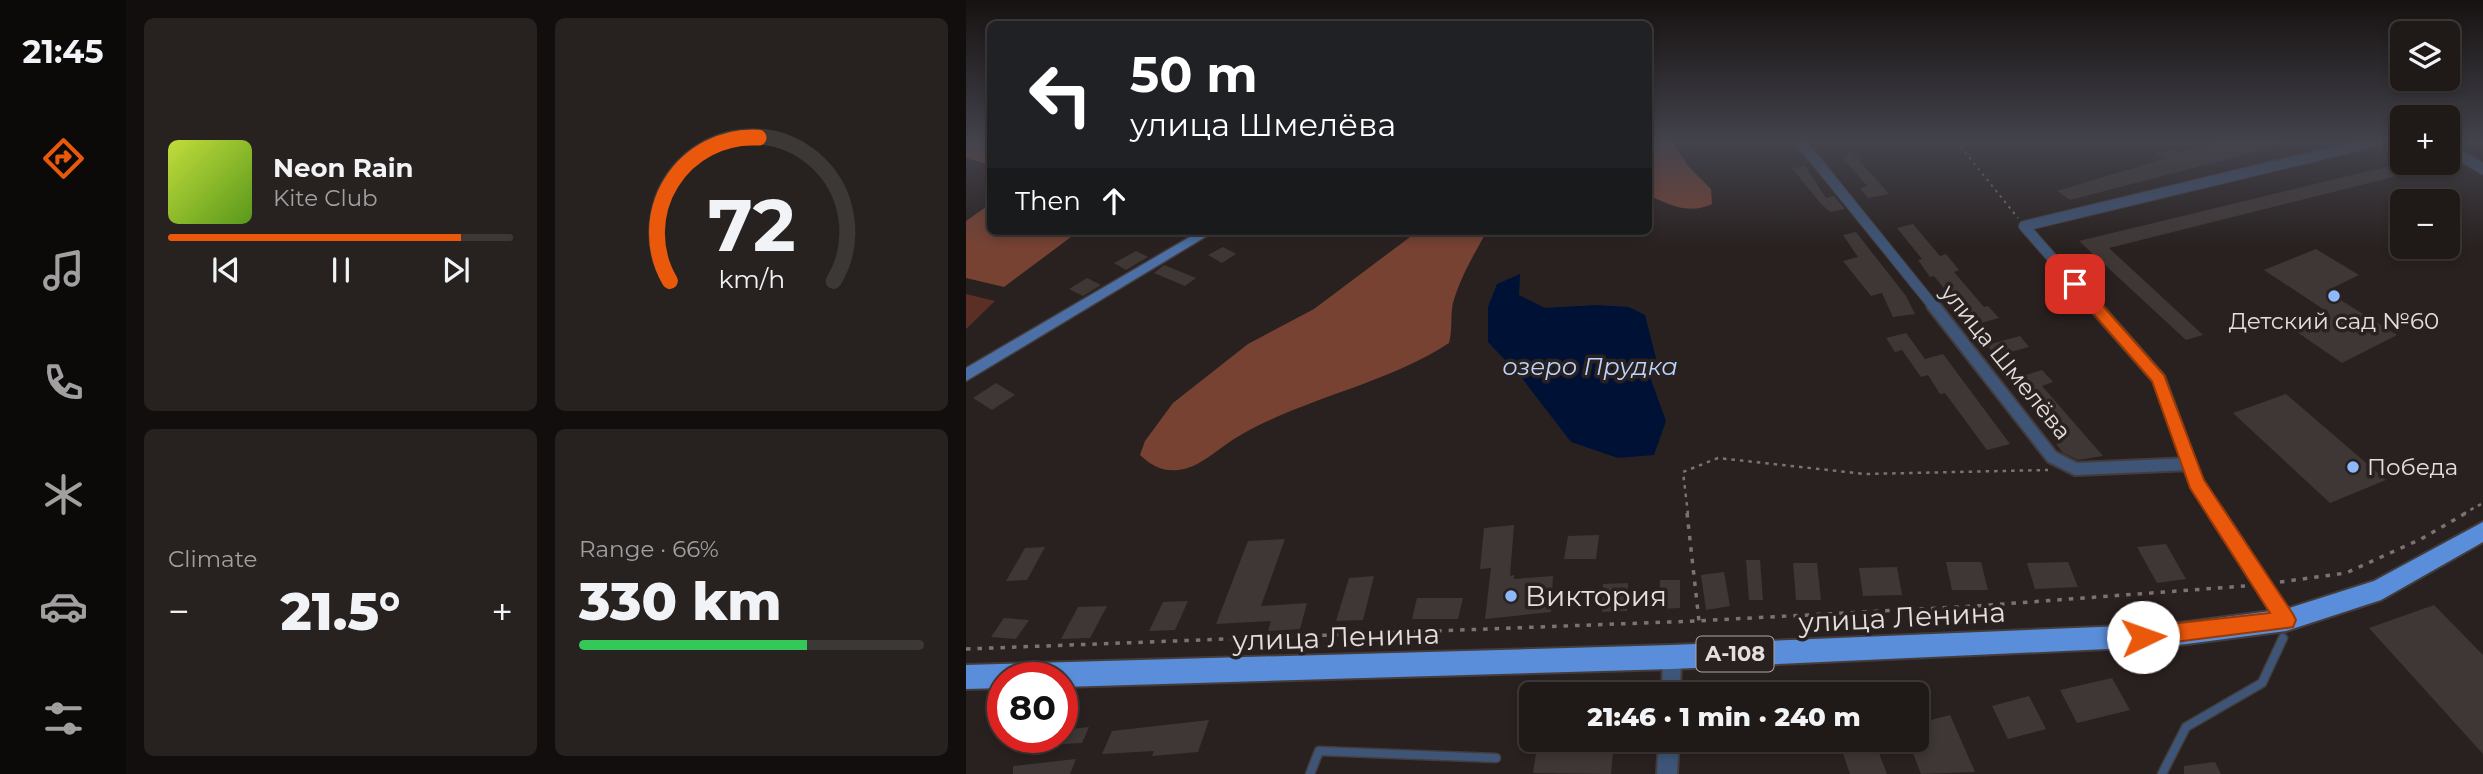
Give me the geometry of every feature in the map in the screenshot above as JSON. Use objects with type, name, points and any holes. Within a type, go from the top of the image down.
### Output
[{"type":"highway","name":"улица Ленина","points":[[966,677],[1672,657],[2285,629],[2381,589],[2483,531]]},
{"type":"main road","points":[[966,375],[1202,235]]},
{"type":"street","name":"улица Шмелёва","points":[[1831,177],[2052,457],[2076,469],[2190,464]]},
{"type":"street","points":[[2228,177],[2024,226],[2159,379],[2196,482],[2263,585],[2285,629]]},
{"type":"street","points":[[1671,682],[1672,657]]},
{"type":"street","points":[[1667,774],[1668,752]]},
{"type":"lane","points":[[2162,774],[2186,727],[2262,683],[2285,629]]},
{"type":"lane","points":[[1310,774],[1319,751],[1496,758]]},
{"type":"path","points":[[1985,177],[2024,226]]},
{"type":"path","points":[[1699,621],[1683,472],[1718,458],[1865,474],[1975,474],[2076,469]]},
{"type":"path","points":[[966,649],[1267,640],[1699,621],[1977,606],[2263,585],[2346,573],[2421,538],[2483,503]]},
{"type":"shaded area","points":[[1652,177],[1699,177],[1711,189],[1712,204],[1695,209],[1652,197]]},
{"type":"shaded area","points":[[987,206],[987,235],[1074,235],[1004,287],[966,278],[966,221]]},
{"type":"shaded area","points":[[1413,235],[1485,235],[1456,294],[1449,343],[1397,370],[1260,425],[1185,469],[1162,469],[1140,455],[1145,441],[1173,403],[1248,344],[1314,309]]},
{"type":"shaded area","points":[[966,294],[995,301],[966,329]]},
{"type":"water","name":"озеро Прудка","points":[[1520,274],[1519,295],[1545,308],[1596,305],[1629,307],[1645,315],[1656,358],[1650,377],[1666,421],[1654,455],[1618,458],[1571,442],[1521,377],[1488,342],[1488,307],[1497,284]]},
{"type":"building","points":[[1799,177],[1812,177],[1826,198],[1834,196],[1845,209],[1830,212]]},
{"type":"building","points":[[1859,177],[1874,177],[1889,194],[1868,198],[1860,188],[1867,186]]},
{"type":"building","points":[[2103,177],[2158,177],[2070,200],[2057,191]]},
{"type":"building","points":[[2344,177],[2393,177],[2109,248],[2203,335],[2186,340],[2079,241]]},
{"type":"building","points":[[1913,224],[1940,256],[1946,254],[1959,270],[1954,272],[1984,307],[1988,306],[1999,318],[1970,326],[1960,314],[1964,313],[1934,276],[1930,277],[1918,260],[1922,259],[1897,228]]},
{"type":"building","points":[[1856,232],[1906,296],[1915,314],[1893,317],[1882,293],[1871,296],[1843,261],[1858,257],[1843,235]]},
{"type":"building","points":[[1223,247],[1236,254],[1222,263],[1208,255]]},
{"type":"building","points":[[2316,249],[2359,275],[2326,291],[2397,335],[2342,363],[2294,330],[2329,313],[2264,270]]},
{"type":"building","points":[[1136,251],[1148,257],[1126,270],[1114,263]]},
{"type":"building","points":[[1164,265],[1196,278],[1185,286],[1154,273]]},
{"type":"building","points":[[1087,278],[1101,285],[1083,296],[1069,289]]},
{"type":"building","points":[[1906,333],[1925,359],[1943,354],[2010,444],[1987,450],[1945,393],[1940,394],[1928,375],[1921,377],[1902,350],[1895,352],[1886,338]]},
{"type":"building","points":[[2020,336],[2029,347],[1996,356],[1987,345]]},
{"type":"building","points":[[2042,370],[2053,382],[2042,386],[2103,456],[2078,460],[2063,453],[2056,444],[2063,442],[2013,379]]},
{"type":"building","points":[[996,383],[1015,395],[992,410],[973,398]]},
{"type":"building","points":[[2286,394],[2386,480],[2330,503],[2233,413]]},
{"type":"building","points":[[1514,525],[1510,576],[1514,575],[1514,579],[1553,576],[1551,612],[1485,619],[1491,568],[1480,569],[1484,528]]},
{"type":"building","points":[[1599,535],[1596,559],[1564,559],[1568,536]]},
{"type":"building","points":[[1285,539],[1261,606],[1307,603],[1300,629],[1268,631],[1271,621],[1216,624],[1248,541]]},
{"type":"building","points":[[2166,544],[2186,579],[2157,583],[2137,547]]},
{"type":"building","points":[[1045,547],[1027,580],[1006,581],[1025,548]]},
{"type":"building","points":[[1746,560],[1760,560],[1763,600],[1749,600]]},
{"type":"building","points":[[1946,562],[1981,562],[1988,590],[1952,590]]},
{"type":"building","points":[[2068,562],[2078,587],[2035,589],[2027,563]]},
{"type":"building","points":[[1793,563],[1817,563],[1821,600],[1796,600]]},
{"type":"building","points":[[1897,567],[1902,595],[1863,596],[1859,568]]},
{"type":"building","points":[[1724,572],[1730,606],[1706,610],[1701,575]]},
{"type":"building","points":[[1374,576],[1363,620],[1336,621],[1349,578]]},
{"type":"building","points":[[1660,580],[1680,580],[1680,608],[1659,609]]},
{"type":"building","points":[[1628,583],[1627,611],[1602,612],[1603,584]]},
{"type":"building","points":[[1417,598],[1463,598],[1458,619],[1412,619]]},
{"type":"building","points":[[1188,601],[1175,630],[1149,631],[1163,602]]},
{"type":"building","points":[[2434,605],[2483,655],[2483,754],[2369,628]]},
{"type":"building","points":[[1107,606],[1090,638],[1061,639],[1078,607]]},
{"type":"building","points":[[1004,618],[1029,620],[1016,639],[991,637]]},
{"type":"building","points":[[2112,678],[2130,710],[2077,723],[2060,690]]},
{"type":"building","points":[[2029,696],[2046,729],[2008,739],[1992,706]]},
{"type":"building","points":[[1950,715],[1975,772],[1921,774],[1913,752],[1929,752],[1929,721]]},
{"type":"building","points":[[1209,720],[1198,752],[1152,756],[1154,751],[1102,754],[1112,731]]},
{"type":"building","points":[[1089,727],[1082,743],[1078,743],[1078,728]]},
{"type":"building","points":[[1536,752],[1613,752],[1611,774],[1533,773]]},
{"type":"building","points":[[1842,752],[1879,752],[1887,774],[1850,774]]},
{"type":"building","points":[[1076,759],[1070,774],[1013,774],[1013,766]]},
{"type":"building","points":[[2215,762],[2221,774],[2184,774],[2184,766]]},
{"type":"place","name":"Детский сад №60","points":[[2334,296]]},
{"type":"place","name":"Победа","points":[[2353,467]]},
{"type":"place","name":"Виктория","points":[[1511,596]]},
{"type":"route","points":[[2075,284],[2159,379],[2196,482],[2286,620],[2143,637]]}]
